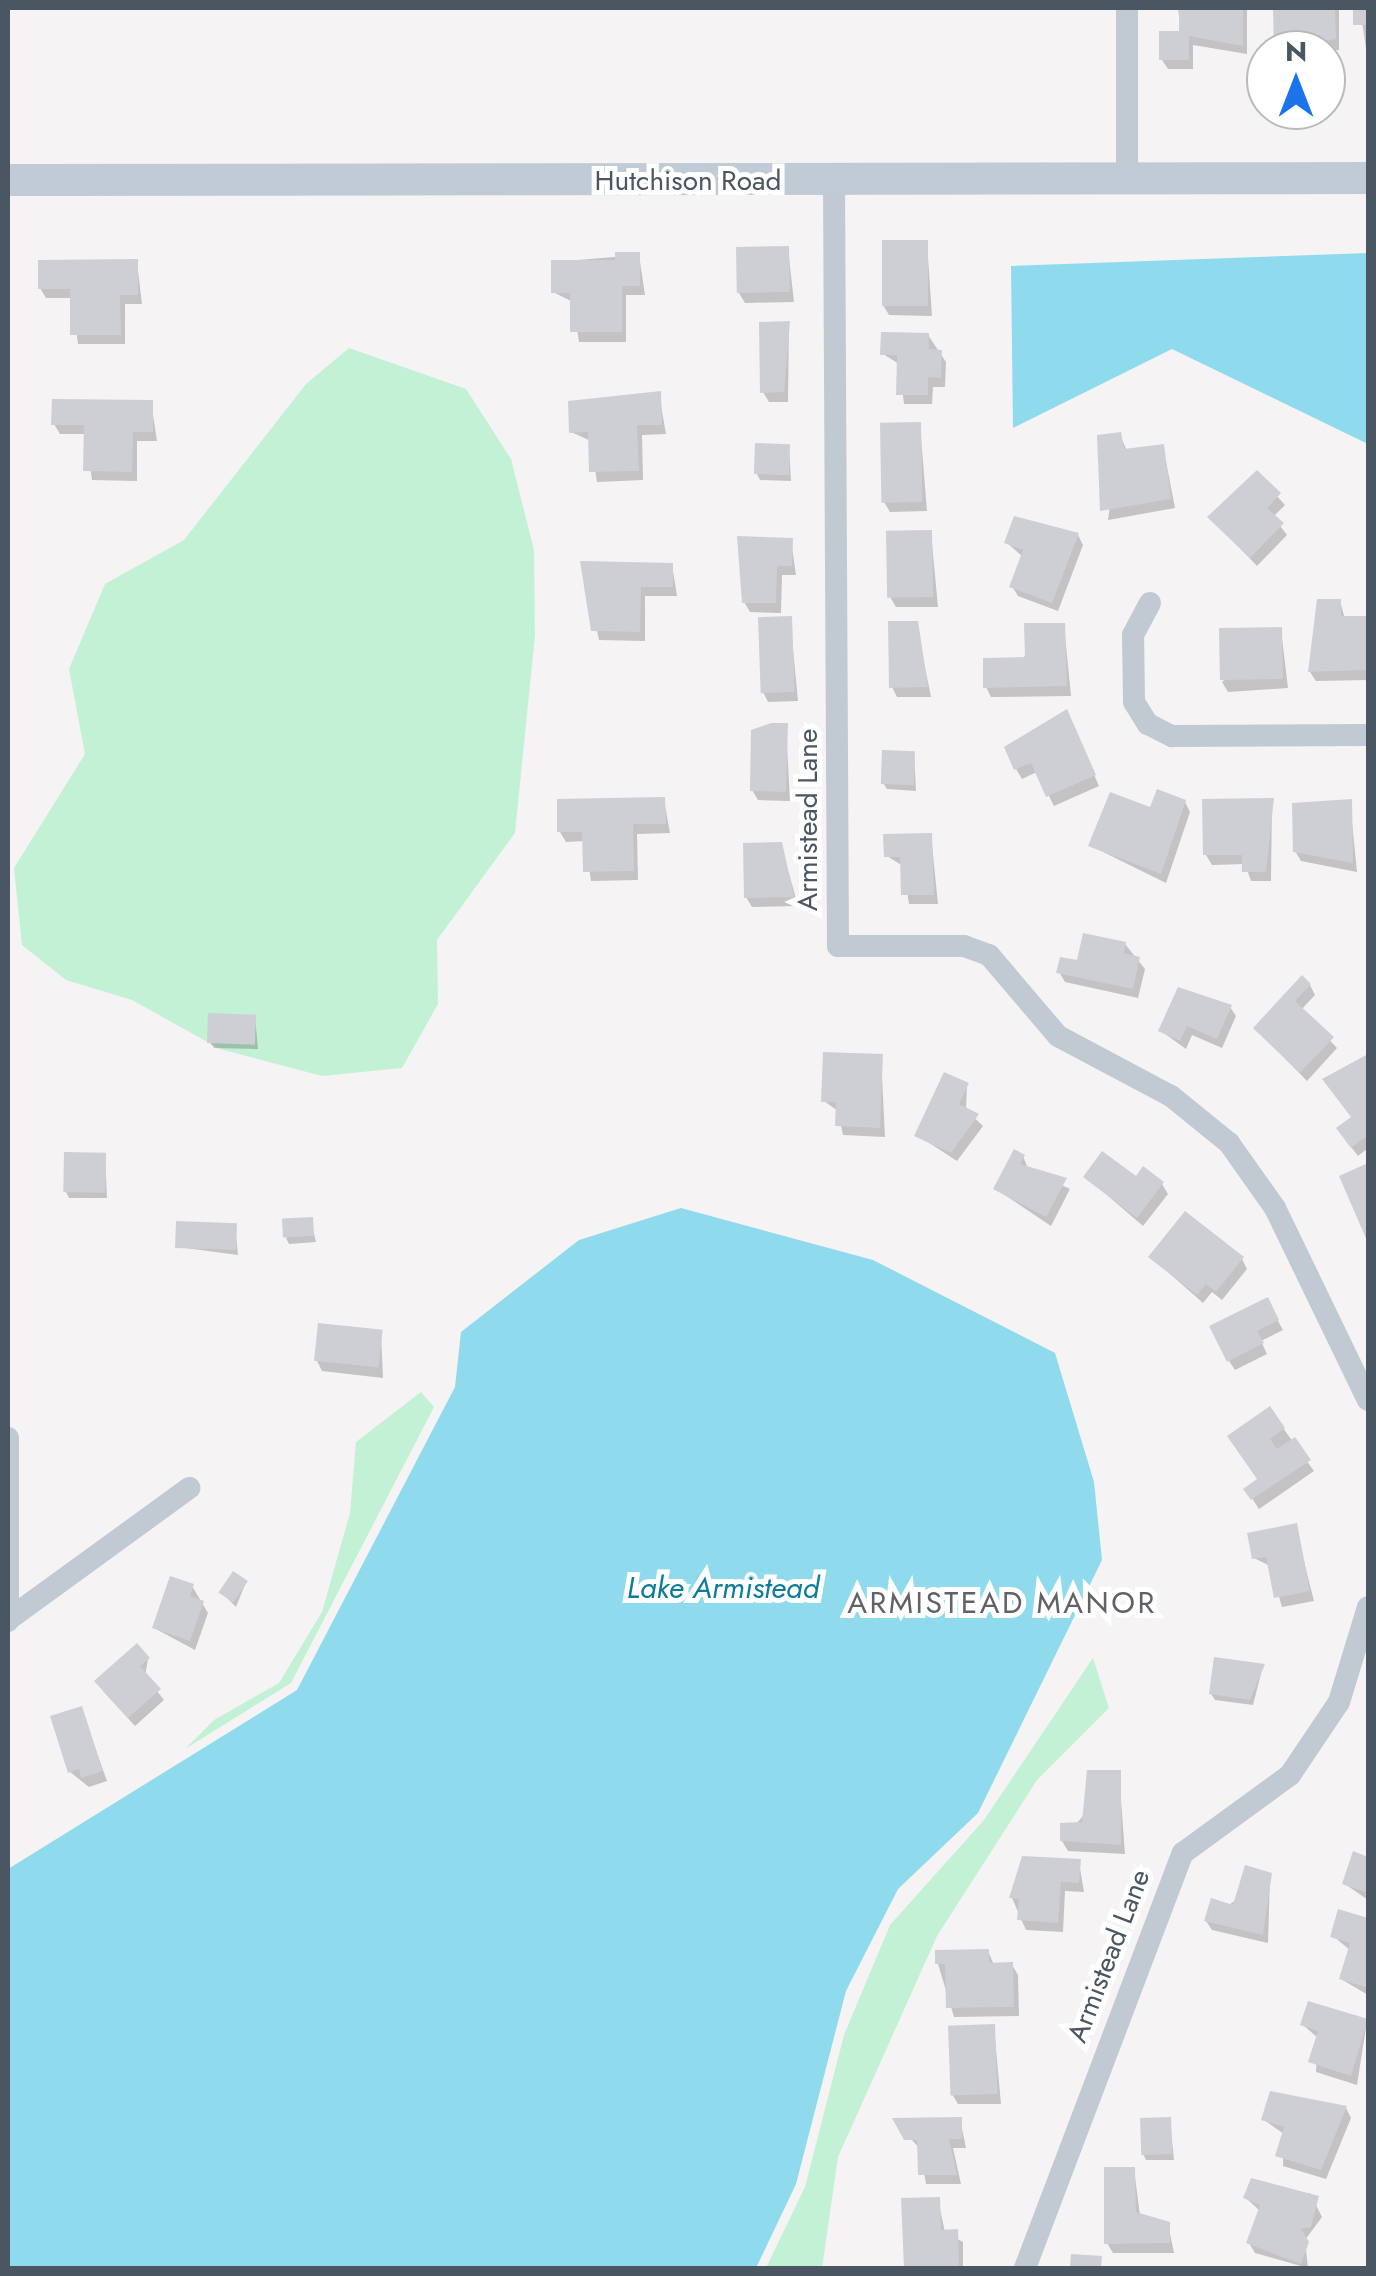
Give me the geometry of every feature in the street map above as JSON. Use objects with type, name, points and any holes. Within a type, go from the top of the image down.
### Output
[{"type":"street","points":[[1127,8],[1127,179]]},
{"type":"street","name":"Hutchison Road","points":[[8,180],[1368,178]]},
{"type":"street","name":"Armistead Lane","points":[[834,181],[838,946],[964,946],[989,956],[1058,1036],[1171,1096],[1229,1143],[1275,1208],[1368,1400]]},
{"type":"street","points":[[1150,604],[1133,635],[1134,702],[1148,724],[1172,736],[1368,736]]},
{"type":"street","points":[[8,1438],[8,1620]]},
{"type":"street","points":[[8,1620],[188,1488]]},
{"type":"street","name":"Armistead Lane","points":[[1024,2268],[1183,1853],[1290,1775],[1339,1702],[1368,1607]]},
{"type":"green space","points":[[349,348],[466,389],[511,459],[534,550],[535,635],[515,833],[437,940],[438,1004],[402,1068],[322,1076],[220,1049],[132,1000],[66,980],[22,945],[14,868],[85,754],[69,669],[105,584],[184,540],[306,384]]},
{"type":"green space","points":[[421,1392],[434,1407],[291,1683],[185,1749],[214,1720],[279,1683],[322,1612],[350,1513],[356,1442]]},
{"type":"green space","points":[[1093,1658],[1109,1708],[1037,1780],[937,1936],[838,2157],[822,2268],[766,2268],[805,2187],[844,2035],[890,1925],[984,1820]]},
{"type":"water","points":[[1368,253],[1368,444],[1172,349],[1013,428],[1011,266]]},
{"type":"water","name":"Lake Armistead","points":[[681,1208],[873,1260],[1055,1353],[1094,1482],[1102,1560],[978,1813],[898,1889],[846,1991],[796,2184],[756,2268],[8,2268],[8,1869],[297,1690],[455,1387],[461,1332],[579,1240]]},
{"type":"building","points":[[1179,8],[1243,8],[1243,46],[1189,36],[1189,60],[1159,60],[1159,31],[1179,31]]},
{"type":"building","points":[[1273,8],[1335,8],[1336,30],[1274,30]]},
{"type":"building","points":[[1353,8],[1368,8],[1368,25],[1353,25]]},
{"type":"building","points":[[882,240],[928,240],[928,306],[882,306]]},
{"type":"building","points":[[789,246],[790,292],[737,293],[736,247]]},
{"type":"building","points":[[615,252],[640,252],[640,286],[622,286],[622,332],[570,332],[570,293],[551,293],[551,260],[615,260]]},
{"type":"building","points":[[138,259],[138,295],[120,295],[121,335],[70,335],[70,289],[38,289],[38,260]]},
{"type":"building","points":[[790,321],[784,392],[760,393],[759,322]]},
{"type":"building","points":[[881,332],[929,333],[929,349],[942,350],[941,378],[928,377],[928,395],[896,395],[897,355],[880,355]]},
{"type":"building","points":[[661,391],[662,425],[637,425],[639,471],[589,472],[588,432],[569,433],[568,401]]},
{"type":"building","points":[[52,399],[153,400],[153,432],[133,432],[132,472],[83,471],[84,425],[51,425]]},
{"type":"building","points":[[921,422],[922,502],[881,503],[880,423]]},
{"type":"building","points":[[1121,432],[1124,449],[1164,444],[1171,499],[1100,511],[1097,435]]},
{"type":"building","points":[[755,443],[790,444],[789,475],[754,474]]},
{"type":"building","points":[[1257,470],[1281,493],[1267,508],[1284,523],[1250,558],[1207,517]]},
{"type":"building","points":[[1014,516],[1079,533],[1052,603],[1009,587],[1023,550],[1004,543]]},
{"type":"building","points":[[932,530],[933,597],[887,598],[886,531]]},
{"type":"building","points":[[737,536],[793,538],[792,566],[777,566],[776,603],[742,603]]},
{"type":"building","points":[[580,561],[673,563],[673,587],[641,587],[640,632],[591,631]]},
{"type":"building","points":[[1317,599],[1341,599],[1341,616],[1368,616],[1368,670],[1308,672]]},
{"type":"building","points":[[792,616],[795,692],[761,693],[758,617]]},
{"type":"building","points":[[888,621],[918,621],[928,687],[889,688]]},
{"type":"building","points":[[1024,623],[1065,623],[1067,686],[983,688],[983,658],[1025,657]]},
{"type":"building","points":[[1282,627],[1283,679],[1220,680],[1219,628]]},
{"type":"building","points":[[1067,709],[1096,775],[1046,797],[1031,763],[1014,770],[1004,747]]},
{"type":"building","points":[[771,723],[788,723],[786,792],[750,791],[751,730]]},
{"type":"building","points":[[882,750],[915,751],[914,785],[881,784]]},
{"type":"building","points":[[1157,789],[1186,800],[1161,874],[1088,846],[1110,792],[1150,807]]},
{"type":"building","points":[[665,797],[666,824],[633,824],[634,871],[583,872],[582,832],[557,832],[557,799]]},
{"type":"building","points":[[1274,798],[1266,872],[1242,872],[1242,855],[1203,855],[1202,799]]},
{"type":"building","points":[[1352,799],[1353,863],[1293,852],[1292,803]]},
{"type":"building","points":[[932,833],[934,895],[901,895],[900,857],[884,857],[883,834]]},
{"type":"building","points":[[782,842],[794,897],[744,898],[743,843]]},
{"type":"building","points":[[1083,933],[1126,942],[1124,953],[1140,957],[1133,989],[1056,973],[1060,957],[1077,960]]},
{"type":"building","points":[[1302,975],[1311,984],[1295,1001],[1334,1037],[1300,1073],[1253,1028]]},
{"type":"building","points":[[1178,987],[1232,1005],[1217,1039],[1187,1026],[1180,1041],[1158,1031]]},
{"type":"building","points":[[208,1013],[256,1015],[255,1045],[207,1043]]},
{"type":"building","points":[[823,1052],[883,1054],[880,1128],[835,1126],[836,1102],[821,1102]]},
{"type":"building","points":[[1368,1054],[1368,1135],[1351,1148],[1336,1128],[1351,1117],[1322,1079]]},
{"type":"building","points":[[944,1072],[969,1083],[959,1104],[979,1114],[951,1153],[914,1136]]},
{"type":"building","points":[[1014,1149],[1025,1155],[1020,1164],[1067,1178],[1046,1217],[993,1189]]},
{"type":"building","points":[[1102,1151],[1136,1176],[1143,1166],[1164,1182],[1137,1218],[1083,1177]]},
{"type":"building","points":[[64,1152],[106,1153],[105,1193],[63,1192]]},
{"type":"building","points":[[1368,1163],[1368,1243],[1339,1176]]},
{"type":"building","points":[[1185,1211],[1244,1257],[1216,1292],[1206,1284],[1197,1295],[1148,1257]]},
{"type":"building","points":[[313,1217],[314,1236],[283,1238],[282,1219]]},
{"type":"building","points":[[176,1221],[237,1223],[236,1250],[175,1248]]},
{"type":"building","points":[[1268,1297],[1279,1320],[1257,1331],[1264,1343],[1227,1362],[1209,1326]]},
{"type":"building","points":[[318,1323],[383,1330],[379,1368],[314,1361]]},
{"type":"building","points":[[1270,1406],[1285,1428],[1270,1439],[1277,1449],[1295,1437],[1311,1460],[1251,1500],[1243,1489],[1257,1479],[1227,1436]]},
{"type":"building","points":[[1297,1523],[1310,1591],[1274,1598],[1266,1557],[1252,1559],[1247,1533]]},
{"type":"building","points":[[233,1571],[248,1581],[233,1603],[218,1593]]},
{"type":"building","points":[[170,1576],[194,1584],[190,1596],[204,1601],[190,1641],[152,1628]]},
{"type":"building","points":[[137,1643],[150,1658],[140,1666],[161,1689],[128,1718],[94,1681]]},
{"type":"building","points":[[1214,1657],[1265,1664],[1250,1700],[1209,1694]]},
{"type":"building","points":[[82,1706],[103,1771],[81,1778],[79,1769],[68,1773],[50,1716]]},
{"type":"building","points":[[1087,1770],[1121,1770],[1121,1845],[1060,1841],[1060,1823],[1082,1822]]},
{"type":"building","points":[[1353,1851],[1368,1857],[1368,1893],[1342,1884]]},
{"type":"building","points":[[1022,1856],[1081,1859],[1079,1883],[1061,1882],[1058,1923],[1017,1920],[1019,1899],[1009,1898]]},
{"type":"building","points":[[1245,1865],[1272,1873],[1263,1935],[1204,1921],[1211,1898],[1233,1905]]},
{"type":"building","points":[[1338,1909],[1368,1918],[1368,1988],[1339,1979],[1350,1943],[1330,1937]]},
{"type":"building","points":[[989,1949],[989,1963],[1013,1962],[1014,2007],[946,2008],[945,1964],[935,1964],[935,1950]]},
{"type":"building","points":[[1308,2001],[1368,2019],[1351,2076],[1308,2062],[1318,2031],[1300,2025]]},
{"type":"building","points":[[995,2024],[997,2094],[950,2096],[948,2026]]},
{"type":"building","points":[[1270,2091],[1347,2106],[1321,2170],[1275,2156],[1284,2127],[1261,2120]]},
{"type":"building","points":[[962,2117],[962,2139],[949,2139],[957,2175],[918,2175],[917,2140],[904,2140],[892,2118]]},
{"type":"building","points":[[1171,2117],[1172,2154],[1141,2155],[1140,2118]]},
{"type":"building","points":[[1104,2167],[1135,2167],[1136,2212],[1170,2222],[1170,2243],[1104,2244]]},
{"type":"building","points":[[1251,2178],[1319,2196],[1311,2227],[1301,2229],[1309,2242],[1301,2264],[1246,2243],[1260,2205],[1243,2198]]},
{"type":"building","points":[[940,2197],[941,2230],[958,2229],[959,2266],[904,2268],[901,2198]]},
{"type":"building","points":[[1071,2254],[1102,2256],[1101,2268],[1070,2268]]},
{"type":"district","name":"ARMISTEAD MANOR","points":[[1002,1603]]}]
